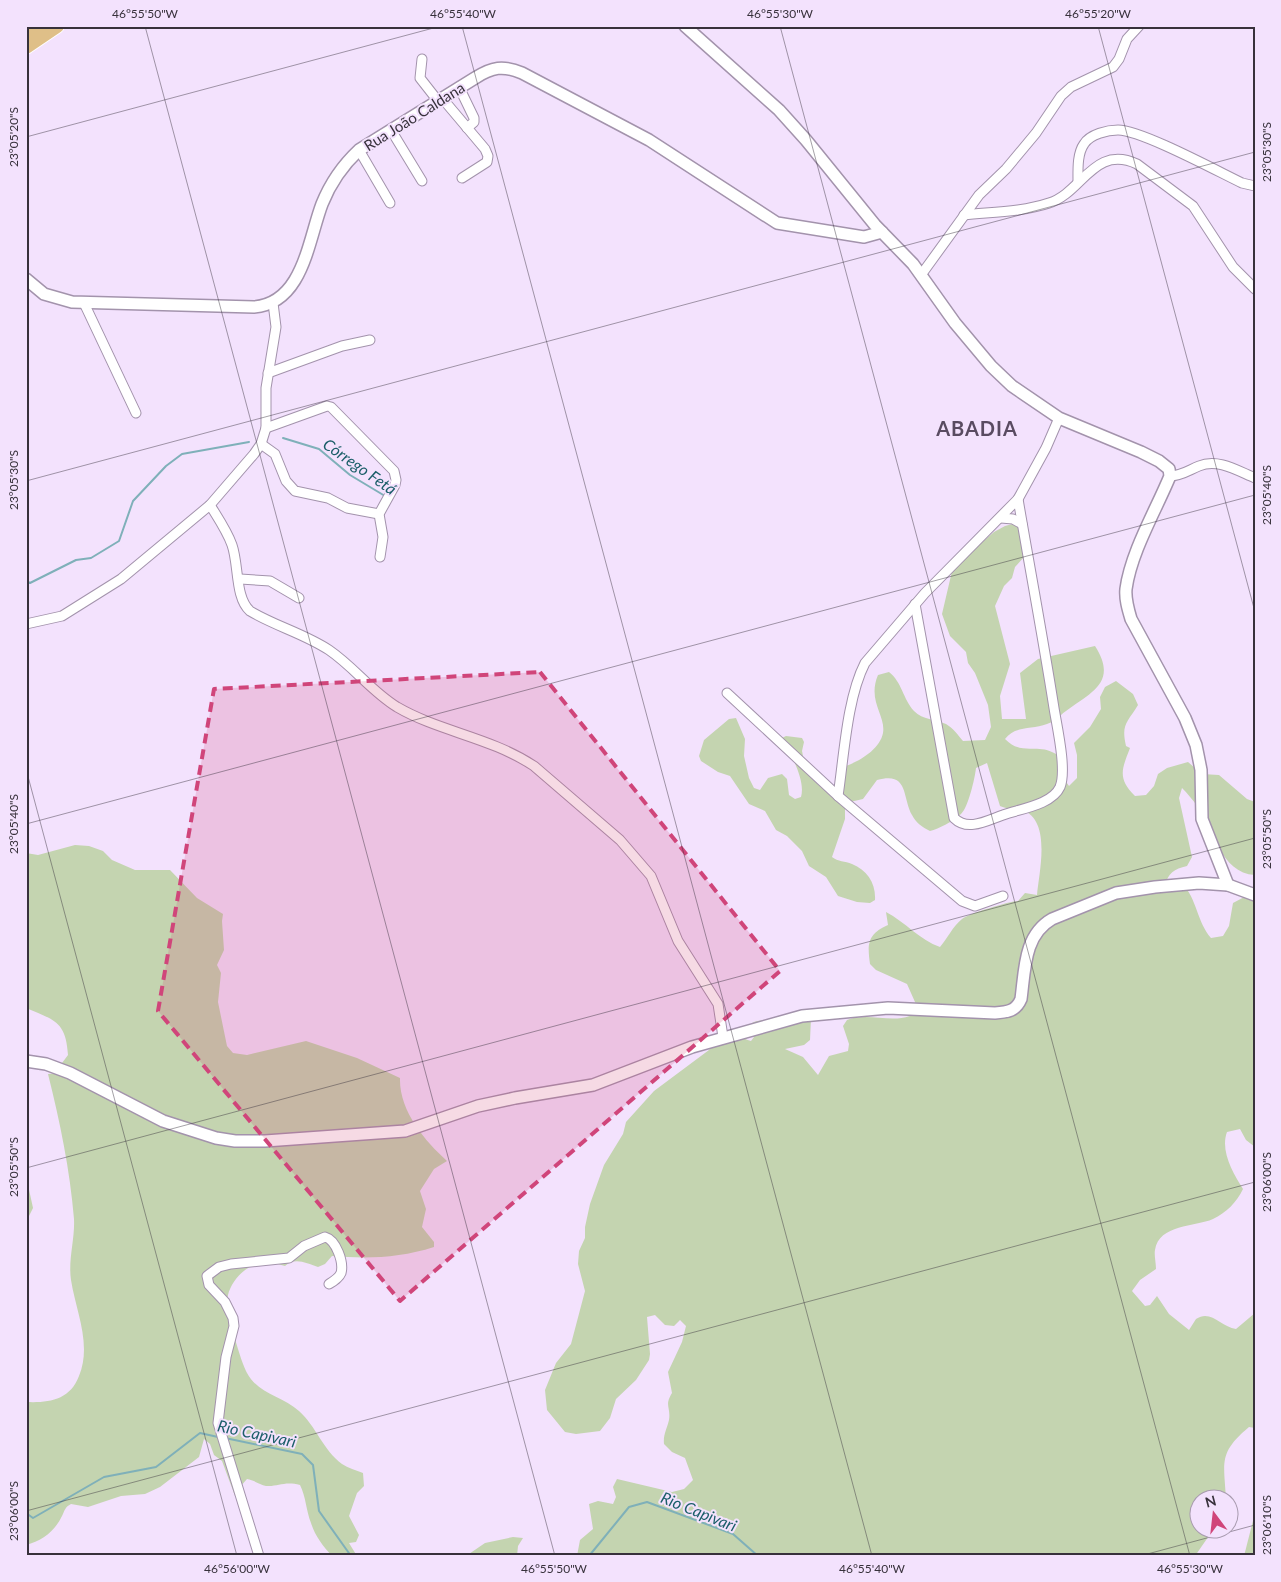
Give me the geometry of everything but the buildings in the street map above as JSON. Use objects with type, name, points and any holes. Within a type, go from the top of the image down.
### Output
[{"type":"main road","points":[[26,35],[40,26]]},
{"type":"main road","points":[[26,47],[57,26]]},
{"type":"street","points":[[685,26],[779,110],[832,171],[878,229],[922,275],[955,323],[991,366],[1012,386],[1059,418],[1079,424],[1159,461],[1169,469],[1170,476],[1133,563],[1126,590],[1126,604],[1131,619],[1185,718],[1196,745],[1201,770],[1202,819],[1228,885]]},
{"type":"street","points":[[922,275],[964,214],[979,195],[1018,155],[1061,96],[1071,88],[1113,67],[1119,59],[1127,39],[1139,26]]},
{"type":"street","points":[[422,59],[420,78],[468,128],[485,149],[488,160],[462,178]]},
{"type":"street","name":"Rua João Caldana","points":[[273,303],[290,290],[297,277],[323,202],[346,162],[359,150],[459,88],[489,70],[503,67],[512,69],[649,140],[777,223],[855,235],[872,236],[878,229]]},
{"type":"street","points":[[459,88],[474,118],[474,122],[468,128]]},
{"type":"street","points":[[390,130],[422,181]]},
{"type":"street","points":[[1078,182],[1078,166],[1084,144],[1095,135],[1120,130],[1150,140],[1242,183],[1255,186]]},
{"type":"street","points":[[359,150],[390,203]]},
{"type":"street","points":[[964,214],[1023,209],[1048,203],[1069,192],[1091,168],[1106,162],[1128,159],[1193,206],[1233,266],[1255,289]]},
{"type":"street","points":[[26,279],[33,286],[55,298],[84,303],[254,307],[273,303],[276,327],[268,373],[266,428],[261,444],[210,505],[142,563],[73,611],[62,616],[26,624]]},
{"type":"street","points":[[84,303],[136,413]]},
{"type":"street","points":[[268,373],[342,346],[370,340]]},
{"type":"street","points":[[266,428],[322,406],[331,407],[396,475],[395,485],[379,514],[383,537],[380,557]]},
{"type":"street","points":[[838,796],[858,676],[865,663],[915,604],[1018,499],[1046,448],[1059,418]]},
{"type":"street","points":[[261,444],[275,454],[286,481],[295,491],[328,498],[347,508],[379,514]]},
{"type":"street","points":[[1170,476],[1180,475],[1207,463],[1230,467],[1255,478]]},
{"type":"street","points":[[915,604],[954,818],[958,823],[968,825],[980,823],[1044,801],[1055,794],[1062,782],[1058,737],[1018,499]]},
{"type":"street","points":[[210,505],[232,546],[240,579],[241,600],[250,611],[328,649],[377,693],[397,707],[504,748],[519,756],[534,766],[620,840],[651,876],[678,941],[718,1004],[723,1037]]},
{"type":"street","points":[[1001,518],[1013,519],[1022,524]]},
{"type":"street","points":[[240,579],[270,581],[299,598]]},
{"type":"street","points":[[727,693],[838,796],[962,902],[975,906],[1003,896]]},
{"type":"street","points":[[26,1061],[46,1064],[70,1073],[162,1121],[226,1140],[265,1141],[405,1131],[478,1106],[593,1085],[723,1037],[794,1018],[888,1008],[1006,1012],[1016,1008],[1021,999],[1032,937],[1043,924],[1052,918],[1116,894],[1155,887],[1199,883],[1228,885],[1255,895]]},
{"type":"street","points":[[258,1556],[218,1423],[226,1357],[234,1326],[233,1318],[225,1302],[210,1285],[207,1276],[219,1267],[231,1264],[289,1258],[304,1246],[325,1237],[331,1240],[337,1248],[341,1269],[338,1278],[329,1284]]},
{"type":"highlighted area","points":[[540,672],[780,971],[400,1301],[158,1011],[214,689]]},
{"type":"green space","points":[[1016,523],[1024,557],[1015,567],[1012,578],[1004,586],[995,606],[1010,664],[1000,696],[1002,719],[1026,719],[1020,673],[1038,659],[1095,646],[1104,669],[1103,677],[1093,692],[1055,720],[1041,726],[1024,728],[1014,732],[1005,739],[1018,747],[1042,749],[1056,754],[1062,776],[1069,786],[1077,778],[1077,755],[1074,743],[1090,727],[1101,709],[1100,697],[1105,687],[1116,681],[1133,694],[1138,705],[1126,724],[1124,733],[1126,746],[1130,748],[1123,768],[1123,778],[1129,790],[1135,796],[1146,795],[1154,786],[1158,774],[1167,768],[1188,762],[1202,774],[1219,775],[1247,799],[1255,802],[1255,875],[1234,867],[1226,858],[1203,815],[1182,788],[1179,798],[1192,857],[1187,866],[1175,870],[1170,875],[1165,886],[1182,883],[1191,896],[1206,932],[1211,938],[1223,936],[1229,926],[1233,903],[1248,895],[1255,896],[1255,1147],[1246,1140],[1240,1129],[1227,1132],[1225,1139],[1226,1154],[1243,1189],[1241,1194],[1231,1207],[1218,1217],[1206,1222],[1179,1228],[1163,1235],[1155,1250],[1156,1269],[1140,1280],[1132,1291],[1145,1306],[1150,1305],[1157,1296],[1169,1314],[1189,1330],[1196,1319],[1201,1316],[1211,1317],[1236,1329],[1255,1313],[1255,1428],[1249,1427],[1232,1444],[1228,1451],[1224,1467],[1225,1490],[1188,1490],[1188,1540],[1206,1540],[1195,1556],[577,1556],[580,1540],[593,1529],[589,1504],[598,1501],[613,1504],[616,1497],[613,1487],[617,1479],[672,1492],[684,1489],[693,1480],[685,1458],[672,1452],[664,1444],[669,1420],[668,1401],[672,1393],[668,1372],[682,1342],[686,1326],[680,1320],[674,1326],[665,1325],[655,1315],[647,1317],[649,1360],[636,1380],[616,1399],[610,1418],[600,1431],[576,1434],[565,1432],[547,1410],[545,1390],[556,1363],[571,1344],[585,1291],[578,1264],[579,1251],[585,1238],[585,1227],[590,1204],[604,1165],[623,1134],[626,1122],[654,1091],[709,1050],[723,1030],[730,1031],[751,1041],[754,1037],[748,1028],[754,1022],[811,1018],[810,1040],[804,1045],[785,1049],[803,1057],[818,1075],[829,1056],[848,1051],[849,1044],[843,1026],[847,1020],[865,1017],[902,1018],[911,1016],[919,1011],[907,984],[876,970],[870,964],[870,940],[876,932],[888,925],[886,912],[926,940],[940,947],[962,919],[989,908],[1018,901],[1025,893],[1037,895],[1042,848],[1037,824],[1031,816],[1022,810],[1000,806],[987,763],[976,768],[973,785],[964,811],[946,824],[930,831],[914,818],[903,787],[895,779],[877,780],[863,799],[850,802],[845,800],[845,819],[832,857],[862,870],[872,883],[875,900],[870,903],[857,902],[838,896],[826,877],[809,866],[802,851],[787,836],[776,830],[765,811],[749,804],[730,776],[718,772],[701,761],[699,756],[704,740],[729,719],[736,718],[745,739],[744,756],[749,778],[754,788],[760,790],[768,778],[782,774],[787,779],[789,795],[795,799],[801,797],[801,783],[796,767],[782,738],[786,736],[802,738],[804,742],[802,751],[805,766],[813,773],[822,788],[837,796],[846,766],[869,754],[881,739],[883,726],[876,700],[875,684],[878,675],[889,672],[897,681],[910,706],[918,714],[946,724],[963,741],[985,740],[991,727],[988,705],[975,673],[968,663],[966,652],[950,636],[942,614],[953,567],[994,532]]},
{"type":"green space","points":[[75,845],[89,846],[103,851],[112,860],[135,870],[170,870],[197,898],[223,914],[224,950],[217,965],[221,973],[218,1002],[227,1046],[233,1053],[247,1055],[306,1041],[357,1058],[400,1078],[404,1102],[415,1124],[422,1135],[447,1161],[434,1169],[420,1191],[426,1209],[422,1227],[434,1242],[434,1247],[383,1257],[332,1256],[325,1264],[318,1267],[297,1261],[285,1266],[272,1262],[263,1262],[243,1271],[234,1282],[228,1295],[229,1311],[237,1346],[247,1373],[252,1380],[257,1386],[299,1411],[335,1458],[344,1465],[363,1473],[364,1486],[357,1493],[349,1516],[359,1535],[356,1542],[349,1543],[357,1556],[332,1556],[325,1548],[317,1537],[309,1518],[300,1485],[266,1486],[247,1479],[240,1487],[242,1504],[235,1496],[222,1461],[214,1455],[210,1444],[204,1439],[199,1457],[160,1487],[145,1494],[121,1496],[88,1507],[71,1504],[66,1508],[52,1531],[43,1538],[26,1545],[26,1402],[51,1401],[70,1390],[79,1376],[83,1364],[84,1340],[70,1272],[74,1219],[70,1182],[48,1074],[60,1073],[59,1067],[68,1055],[67,1044],[65,1035],[57,1023],[26,1008],[26,853],[38,855]]},
{"type":"green space","points":[[26,1176],[33,1208],[26,1222]]},
{"type":"green space","points":[[1255,1513],[1255,1556],[1244,1556]]},
{"type":"green space","points":[[513,1537],[523,1538],[518,1546],[517,1556],[466,1556],[485,1543]]},
{"type":"waterway","name":"Córrego Fetá","points":[[283,438],[319,449],[350,475],[385,496]]},
{"type":"waterway","name":"Córrego Fetá","points":[[26,581],[30,583],[76,560],[91,558],[119,541],[133,501],[166,466],[182,454],[249,442]]},
{"type":"waterway","name":"Rio Capivari","points":[[26,1513],[33,1518],[104,1477],[156,1467],[200,1433],[218,1437]]},
{"type":"waterway","name":"Rio Capivari","points":[[225,1438],[302,1454],[313,1465],[319,1511],[351,1556]]},
{"type":"waterway","name":"Rio Capivari","points":[[589,1556],[629,1507],[647,1502],[733,1534],[758,1556]]},
{"type":"district","name":"ABADIA","points":[[977,428]]}]
